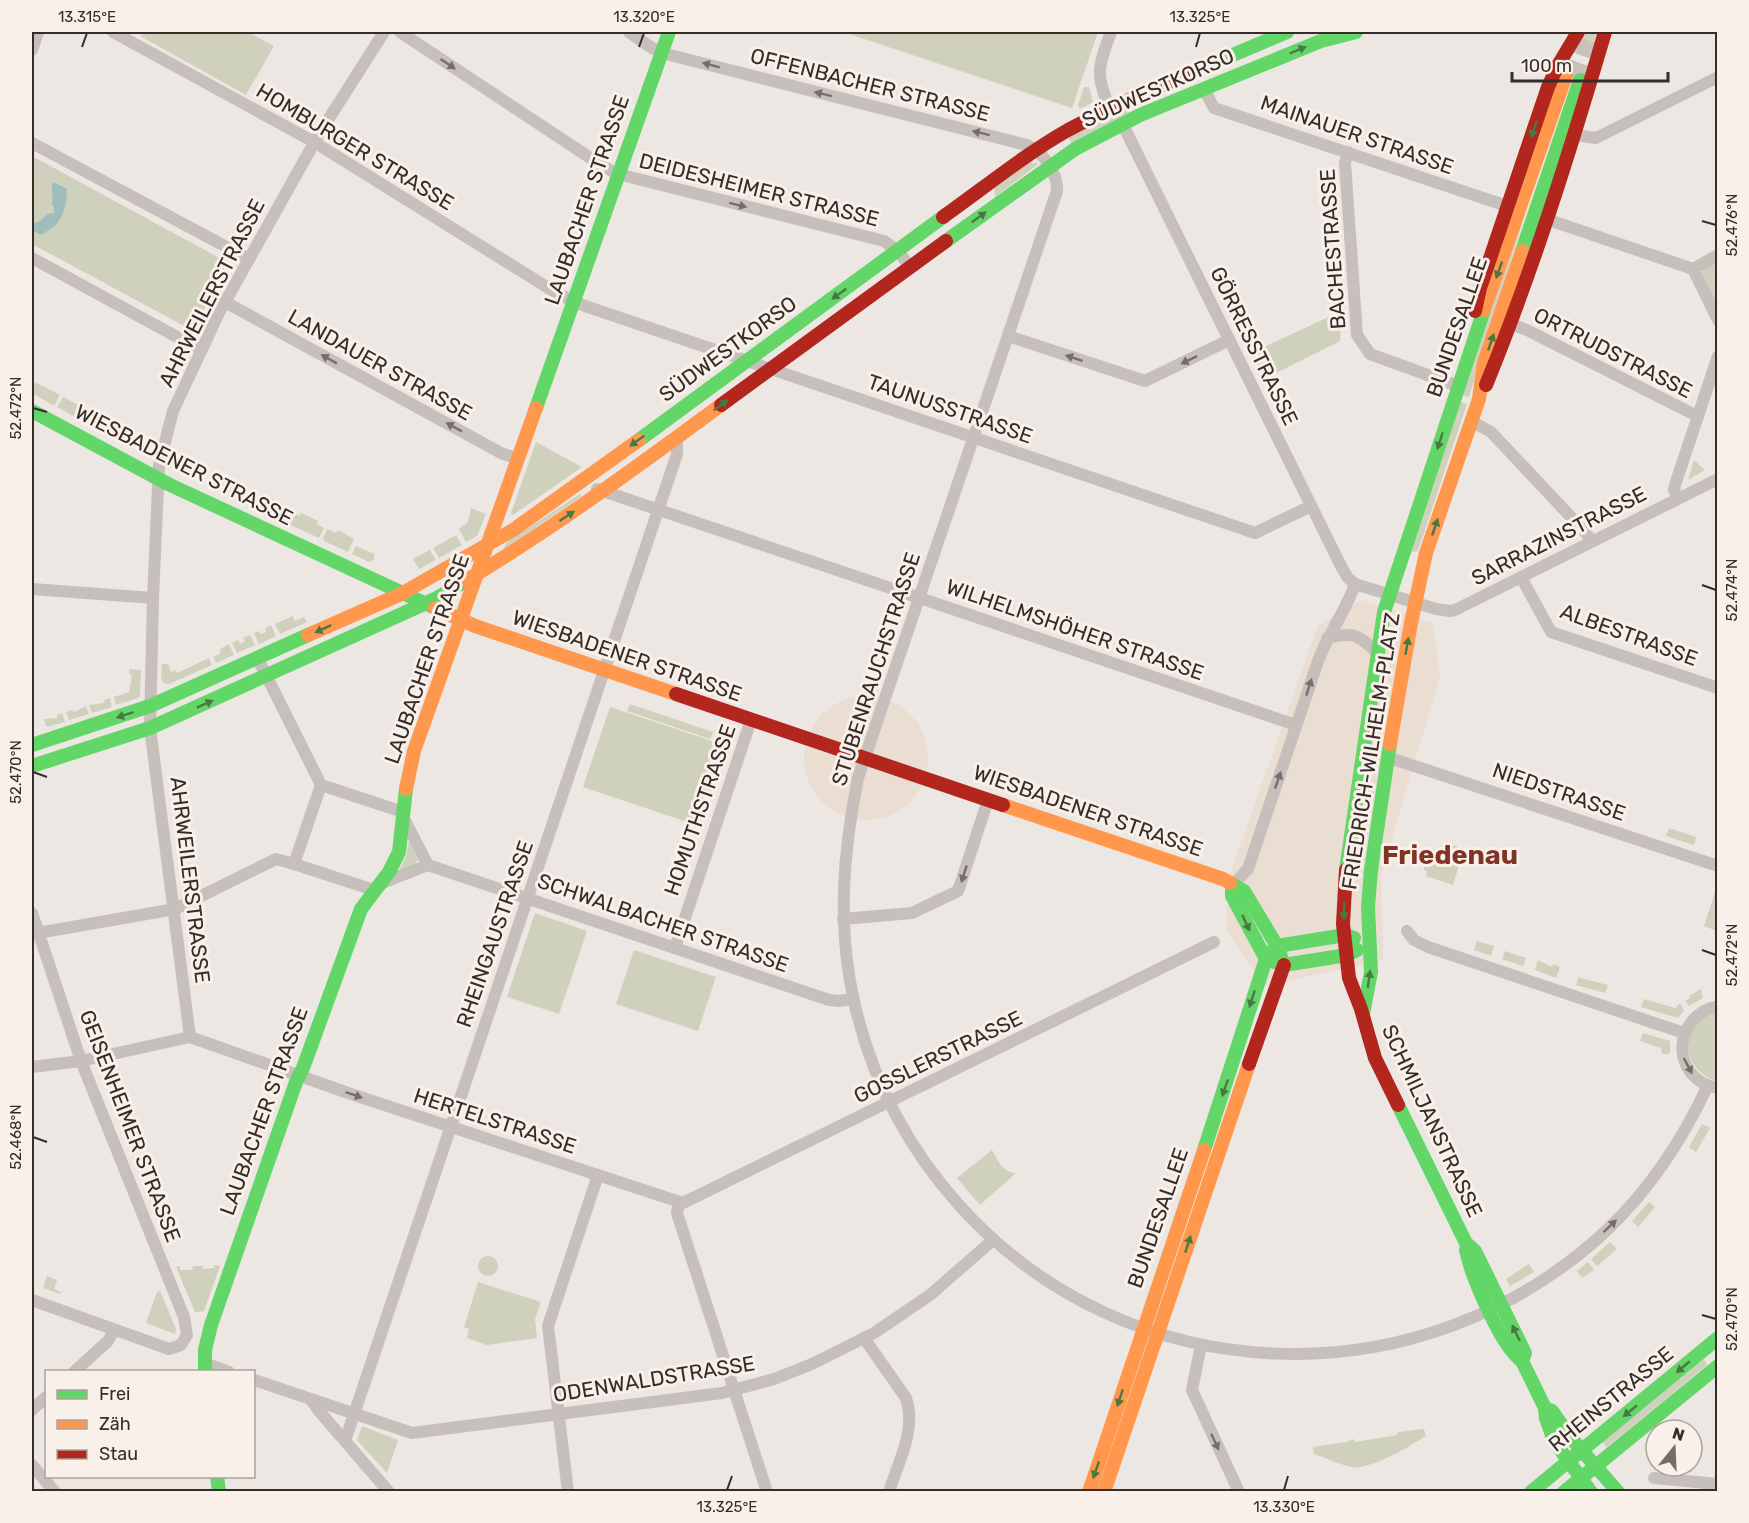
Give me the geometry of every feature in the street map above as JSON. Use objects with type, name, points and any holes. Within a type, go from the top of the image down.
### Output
[{"type":"street","points":[[32,50],[38,32]]},
{"type":"street","name":"HOMBURGER STRASSE","points":[[113,32],[314,142],[573,302]]},
{"type":"street","name":"AHRWEILERSTRASSE","points":[[150,706],[158,479],[173,411],[225,302],[314,142],[384,32]]},
{"type":"street","name":"DEIDESHEIMER STRASSE","points":[[400,32],[618,174],[884,242],[898,251]]},
{"type":"street","name":"OFFENBACHER STRASSE","points":[[629,32],[662,53],[1027,145],[1037,150]]},
{"type":"street","name":"LAUBACHER STRASSE","points":[[204,1367],[205,1345],[211,1325],[361,909],[397,859],[401,844],[407,780],[414,751],[669,32]]},
{"type":"street","points":[[1110,108],[1099,81],[1099,70],[1111,32]]},
{"type":"street","name":"SÜDWESTKORSO","points":[[32,745],[150,706],[401,594],[513,530],[1037,150],[1110,108],[1287,32]]},
{"type":"street","name":"SÜDWESTKORSO","points":[[32,766],[150,728],[424,604],[478,573],[602,492],[1075,149],[1122,123],[1322,40],[1356,32]]},
{"type":"street","points":[[1474,341],[1473,324],[1480,288],[1508,206],[1578,32]]},
{"type":"street","points":[[1479,399],[1495,367],[1511,324],[1574,135],[1585,83],[1605,32]]},
{"type":"street","points":[[1560,74],[1567,68],[1576,68],[1583,74],[1585,83]]},
{"type":"street","points":[[1196,70],[1204,89]]},
{"type":"street","name":"BUNDESALLEE","points":[[1389,595],[1560,74]]},
{"type":"street","points":[[1574,135],[1596,138],[1718,77]]},
{"type":"street","name":"BUNDESALLEE","points":[[1415,602],[1424,561],[1479,399],[1484,363],[1585,83]]},
{"type":"street","name":"MAINAUER STRASSE","points":[[1204,89],[1214,108],[1508,206]]},
{"type":"street","name":"GÖRRESSTRASSE","points":[[1122,123],[1343,570],[1355,584]]},
{"type":"street","points":[[32,143],[249,259]]},
{"type":"street","points":[[1037,150],[1049,166]]},
{"type":"street","name":"BACHESTRASSE","points":[[1348,152],[1345,163],[1357,335],[1370,354],[1458,386]]},
{"type":"street","name":"STUBENRAUCHSTRASSE","points":[[1049,166],[1058,189],[858,778],[849,828],[844,875],[843,919],[853,999],[873,1065],[889,1103],[912,1144],[933,1174],[993,1240],[1058,1288],[1102,1312],[1143,1328],[1200,1345],[1266,1354],[1338,1352],[1424,1336],[1502,1304],[1565,1264],[1592,1243],[1646,1187],[1713,1087]]},
{"type":"street","points":[[1546,219],[1693,268],[1718,320]]},
{"type":"street","points":[[898,251],[910,267]]},
{"type":"street","points":[[1693,268],[1718,255]]},
{"type":"street","points":[[32,258],[201,350]]},
{"type":"street","name":"LANDAUER STRASSE","points":[[225,302],[518,459]]},
{"type":"street","name":"TAUNUSSTRASSE","points":[[573,302],[1255,533],[1311,506]]},
{"type":"street","name":"ORTRUDSTRASSE","points":[[1511,324],[1697,416]]},
{"type":"street","points":[[1008,336],[1145,381],[1229,340]]},
{"type":"street","points":[[1678,498],[1674,490],[1675,485],[1718,356]]},
{"type":"street","name":"WIESBADENER STRASSE","points":[[32,411],[158,479],[462,621],[1214,876],[1232,886]]},
{"type":"street","points":[[1471,421],[1491,432],[1592,542]]},
{"type":"street","name":"RHEINGAUSTRASSE","points":[[345,1441],[677,454],[677,438]]},
{"type":"street","name":"SARRAZINSTRASSE","points":[[1389,595],[1450,611],[1718,479]]},
{"type":"street","points":[[584,480],[602,492]]},
{"type":"street","name":"WILHELMSHÖHER STRASSE","points":[[602,492],[1296,725]]},
{"type":"street","points":[[1401,554],[1424,561]]},
{"type":"street","name":"ALBESTRASSE","points":[[1521,577],[1551,632],[1718,688]]},
{"type":"street","points":[[1355,584],[1342,616],[1327,638],[1248,869],[1232,886],[1232,896],[1266,959],[1284,965],[1347,955],[1369,942]]},
{"type":"street","name":"FRIEDRICH-WILHELM-PLATZ","points":[[1347,955],[1344,905],[1348,845],[1353,830],[1383,618],[1389,595],[1355,584]]},
{"type":"street","points":[[32,589],[153,598]]},
{"type":"street","name":"FRIEDRICH-WILHELM-PLATZ","points":[[1369,942],[1369,891],[1387,757],[1415,602]]},
{"type":"street","name":"FRIEDRICH-WILHELM-PLATZ","points":[[1327,638],[1352,634],[1378,653]]},
{"type":"street","points":[[35,933],[175,909],[276,859],[376,888],[428,864],[403,814],[321,785],[258,658]]},
{"type":"street","points":[[150,706],[150,728]]},
{"type":"street","name":"HOMUTHSTRASSE","points":[[675,948],[751,720]]},
{"type":"street","name":"AHRWEILERSTRASSE","points":[[150,728],[190,1037]]},
{"type":"street","name":"NIEDSTRASSE","points":[[1387,757],[1718,866]]},
{"type":"street","points":[[294,864],[321,785]]},
{"type":"street","points":[[843,919],[912,913],[958,891],[988,800]]},
{"type":"street","name":"SCHWALBACHER STRASSE","points":[[428,864],[829,1000],[853,999]]},
{"type":"street","points":[[1232,886],[1244,891],[1277,946],[1284,965]]},
{"type":"street","name":"GEISENHEIMER STRASSE","points":[[32,913],[35,933],[81,1061],[188,1332],[185,1340],[176,1348],[162,1347],[114,1330]]},
{"type":"street","points":[[1407,931],[1414,940],[1428,947],[1684,1033]]},
{"type":"street","points":[[1266,959],[1277,946],[1345,935],[1369,942]]},
{"type":"street","name":"GOSSLERSTRASSE","points":[[679,1202],[687,1203],[1214,942]]},
{"type":"street","name":"SCHMILJANSTRASSE","points":[[1363,1015],[1371,972],[1369,942]]},
{"type":"street","name":"SCHMILJANSTRASSE","points":[[1347,955],[1350,980],[1375,1058],[1466,1243],[1475,1251],[1502,1304],[1515,1357],[1522,1361],[1546,1408],[1552,1411],[1618,1491]]},
{"type":"street","name":"BUNDESALLEE","points":[[1089,1491],[1236,1055],[1266,959]]},
{"type":"street","name":"BUNDESALLEE","points":[[1104,1491],[1284,965]]},
{"type":"street","points":[[1713,1087],[1698,1080],[1688,1068],[1682,1053],[1684,1033],[1695,1017],[1718,1006]]},
{"type":"street","points":[[32,1067],[81,1061],[190,1037]]},
{"type":"street","name":"HERTELSTRASSE","points":[[190,1037],[299,1076],[679,1202]]},
{"type":"street","points":[[568,1491],[548,1326],[598,1176]]},
{"type":"street","points":[[679,1202],[677,1213],[767,1491]]},
{"type":"street","name":"ODENWALDSTRASSE","points":[[255,1380],[412,1433],[734,1390],[774,1379],[812,1364],[864,1338],[930,1295],[993,1240]]},
{"type":"street","points":[[32,1300],[114,1330],[108,1341],[75,1370]]},
{"type":"street","points":[[864,1338],[906,1398],[910,1408],[910,1427],[889,1491]]},
{"type":"street","name":"RHEINSTRASSE","points":[[1531,1491],[1718,1338]]},
{"type":"street","points":[[1200,1345],[1192,1390],[1239,1491]]},
{"type":"street","points":[[1705,1348],[1718,1365]]},
{"type":"street","name":"RHEINSTRASSE","points":[[1564,1491],[1718,1365]]},
{"type":"street","points":[[204,1367],[223,1370]]},
{"type":"street","points":[[32,1410],[45,1398]]},
{"type":"street","points":[[311,1400],[389,1491]]},
{"type":"street","name":"SCHMILJANSTRASSE","points":[[1546,1408],[1544,1415],[1567,1462],[1591,1491]]},
{"type":"street","points":[[32,1465],[55,1491]]},
{"type":"street","points":[[1654,1478],[1718,1484]]},
{"type":"green space","points":[[147,32],[248,32],[274,46],[246,95],[140,36]]},
{"type":"green space","points":[[843,32],[1098,32],[1072,108]]},
{"type":"green space","points":[[1583,32],[1597,32],[1591,59],[1572,52]]},
{"type":"green space","points":[[1084,87],[1089,87],[1093,102],[1080,109],[1078,105]]},
{"type":"green space","points":[[1127,107],[1130,112],[1072,143],[1068,138]]},
{"type":"green space","points":[[32,156],[225,261],[226,268],[196,324],[188,328],[32,244]]},
{"type":"green space","points":[[1031,161],[1033,164],[1037,162],[1037,165],[995,197],[994,188]]},
{"type":"green space","points":[[1532,191],[1469,397],[1463,395]]},
{"type":"green space","points":[[1717,261],[1717,308],[1702,273],[1704,268]]},
{"type":"green space","points":[[1341,311],[1340,341],[1264,379],[1251,353]]},
{"type":"green space","points":[[700,355],[708,358],[712,372],[703,377]]},
{"type":"green space","points":[[35,382],[60,395],[54,406],[32,393]]},
{"type":"green space","points":[[63,397],[88,410],[82,421],[57,407]]},
{"type":"green space","points":[[1461,402],[1467,404],[1418,551],[1412,552],[1411,550]]},
{"type":"green space","points":[[536,442],[582,467],[513,515],[511,513]]},
{"type":"green space","points":[[1694,460],[1705,470],[1688,480]]},
{"type":"green space","points":[[220,479],[229,483],[231,480],[247,487],[246,491],[253,494],[248,505],[215,489]]},
{"type":"green space","points":[[580,494],[582,496],[503,550],[507,542]]},
{"type":"green space","points":[[256,496],[265,500],[267,497],[283,504],[282,508],[289,511],[283,521],[251,506]]},
{"type":"green space","points":[[471,508],[486,514],[477,536],[466,542],[459,529],[468,522]]},
{"type":"green space","points":[[291,512],[300,516],[301,513],[318,521],[317,524],[324,528],[319,538],[286,523]]},
{"type":"green space","points":[[327,529],[336,533],[338,530],[354,539],[348,552],[324,541]]},
{"type":"green space","points":[[456,535],[462,545],[439,558],[433,548]]},
{"type":"green space","points":[[356,546],[374,554],[374,560],[369,562],[352,554]]},
{"type":"green space","points":[[430,550],[436,560],[419,569],[413,559]]},
{"type":"green space","points":[[293,616],[295,621],[304,617],[307,622],[280,634],[275,624]]},
{"type":"green space","points":[[271,625],[276,636],[259,644],[254,633],[266,632],[265,628]]},
{"type":"green space","points":[[250,635],[255,645],[237,653],[232,643],[238,640],[240,644],[245,641],[243,638]]},
{"type":"green space","points":[[229,644],[234,655],[216,663],[213,657],[221,653],[220,649]]},
{"type":"green space","points":[[209,658],[212,665],[169,684],[163,683],[162,664],[168,664],[171,672],[175,670],[177,673]]},
{"type":"green space","points":[[130,669],[141,670],[140,696],[116,705],[114,697],[129,692],[132,675],[129,674]]},
{"type":"green space","points":[[110,698],[112,707],[92,713],[89,705],[104,703],[104,700]]},
{"type":"green space","points":[[630,704],[713,732],[710,739],[627,711]]},
{"type":"green space","points":[[86,706],[89,714],[69,720],[66,712],[72,710],[74,712]]},
{"type":"green space","points":[[610,707],[727,746],[699,826],[583,787]]},
{"type":"green space","points":[[62,713],[65,722],[46,727],[44,719],[57,718],[57,715]]},
{"type":"green space","points":[[1669,828],[1696,837],[1694,845],[1666,836]]},
{"type":"green space","points":[[409,841],[418,860],[398,873],[406,856]]},
{"type":"green space","points":[[1447,843],[1464,849],[1453,885],[1426,876],[1427,871],[1424,870],[1424,858],[1429,848],[1444,851]]},
{"type":"green space","points":[[1717,886],[1718,931],[1704,926]]},
{"type":"green space","points":[[535,913],[587,931],[559,1014],[507,997]]},
{"type":"green space","points":[[1477,941],[1494,946],[1491,956],[1474,950]]},
{"type":"green space","points":[[634,950],[716,977],[698,1031],[616,1004]]},
{"type":"green space","points":[[1505,951],[1526,958],[1523,966],[1502,959]]},
{"type":"green space","points":[[1538,960],[1552,967],[1553,964],[1560,967],[1556,978],[1535,970]]},
{"type":"green space","points":[[1579,976],[1608,985],[1605,993],[1576,985]]},
{"type":"green space","points":[[1701,989],[1703,998],[1689,1006],[1685,1001]]},
{"type":"green space","points":[[1644,999],[1675,1008],[1680,1003],[1684,1011],[1678,1018],[1641,1007]]},
{"type":"green space","points":[[1717,1012],[1717,1081],[1708,1078],[1695,1066],[1689,1050],[1689,1041],[1697,1024]]},
{"type":"green space","points":[[1643,1033],[1670,1041],[1670,1052],[1662,1054],[1661,1048],[1640,1041]]},
{"type":"green space","points":[[1702,1124],[1710,1128],[1696,1152],[1689,1147]]},
{"type":"green space","points":[[992,1150],[1004,1168],[1016,1173],[980,1205],[957,1178]]},
{"type":"green space","points":[[1649,1202],[1655,1207],[1638,1227],[1632,1221]]},
{"type":"green space","points":[[1610,1242],[1617,1249],[1597,1266],[1591,1259]]},
{"type":"green space","points":[[488,1256],[495,1259],[498,1266],[495,1273],[488,1276],[481,1273],[478,1266],[481,1259]]},
{"type":"green space","points":[[1588,1262],[1594,1270],[1582,1278],[1577,1271]]},
{"type":"green space","points":[[1529,1264],[1534,1272],[1510,1286],[1506,1279]]},
{"type":"green space","points":[[214,1265],[220,1266],[204,1311],[195,1312],[176,1267],[180,1266],[180,1270],[192,1270],[193,1266],[202,1266],[203,1269],[214,1268]]},
{"type":"green space","points":[[47,1276],[57,1280],[54,1289],[61,1292],[60,1294],[43,1288]]},
{"type":"green space","points":[[478,1282],[541,1302],[535,1319],[537,1338],[487,1345],[467,1338],[469,1329],[464,1327]]},
{"type":"green space","points":[[160,1291],[176,1329],[175,1334],[146,1323],[157,1292]]},
{"type":"green space","points":[[1704,1359],[1707,1365],[1607,1447],[1602,1442]]},
{"type":"green space","points":[[362,1426],[398,1440],[387,1473],[357,1440]]},
{"type":"green space","points":[[1424,1429],[1426,1436],[1389,1457],[1368,1465],[1351,1467],[1314,1454],[1313,1447]]},
{"type":"shaded area","points":[[1362,600],[1433,623],[1440,677],[1381,875],[1383,960],[1264,986],[1226,930],[1230,874],[1318,625]]},
{"type":"shaded area","points":[[866,696],[890,701],[910,714],[923,734],[928,758],[923,782],[910,802],[890,815],[866,820],[842,815],[822,802],[809,782],[804,758],[809,734],[822,714],[842,701]]},
{"type":"water","points":[[53,182],[67,189],[66,203],[62,216],[55,226],[41,235],[32,230],[32,224],[40,221],[47,214],[54,213]]},
{"type":"tunnel","points":[[1580,80],[1596,32]]},
{"type":"tunnel","points":[[1566,75],[1579,38]]},
{"type":"traffic: fast","points":[[536,408],[669,32]]},
{"type":"traffic: fast","points":[[1190,73],[1287,32]]},
{"type":"traffic: fast","points":[[946,241],[1075,149],[1140,115],[1321,41],[1356,32]]},
{"type":"traffic: fast","points":[[1522,251],[1580,80]]},
{"type":"traffic: fast","points":[[639,440],[943,217]]},
{"type":"traffic: fast","points":[[1346,870],[1384,612],[1484,310]]},
{"type":"traffic: fast","points":[[32,411],[168,484],[435,608]]},
{"type":"traffic: fast","points":[[32,766],[150,728],[435,599],[467,580]]},
{"type":"traffic: fast","points":[[32,745],[150,706],[308,635]]},
{"type":"traffic: fast","points":[[1363,1014],[1371,972],[1368,907],[1371,870],[1390,744]]},
{"type":"traffic: fast","points":[[205,1370],[205,1350],[211,1325],[296,1082],[361,909],[389,872],[399,852],[406,789]]},
{"type":"traffic: fast","points":[[1230,883],[1244,891],[1277,946],[1284,965]]},
{"type":"traffic: fast","points":[[1232,886],[1232,896],[1266,959],[1284,965],[1347,955],[1357,950]]},
{"type":"traffic: fast","points":[[1204,1150],[1266,959],[1277,946],[1345,935],[1354,938]]},
{"type":"traffic: fast","points":[[1398,1105],[1466,1243],[1475,1251],[1525,1353],[1522,1361]]},
{"type":"traffic: fast","points":[[1466,1250],[1488,1310],[1505,1341],[1522,1361],[1545,1408],[1554,1441],[1591,1492]]},
{"type":"traffic: fast","points":[[1531,1492],[1718,1338]]},
{"type":"traffic: fast","points":[[1564,1492],[1718,1366]]},
{"type":"traffic: fast","points":[[1547,1409],[1552,1411],[1571,1438],[1618,1492]]},
{"type":"traffic: fast","points":[[217,1478],[219,1492]]},
{"type":"traffic: slow","points":[[1484,310],[1566,75]]},
{"type":"traffic: slow","points":[[1390,744],[1426,553],[1479,399],[1484,363],[1522,251]]},
{"type":"traffic: slow","points":[[467,580],[564,517],[721,405]]},
{"type":"traffic: slow","points":[[406,789],[414,751],[536,408]]},
{"type":"traffic: slow","points":[[308,635],[401,594],[513,530],[639,440]]},
{"type":"traffic: slow","points":[[435,608],[475,626],[676,694]]},
{"type":"traffic: slow","points":[[1003,805],[1230,883]]},
{"type":"traffic: slow","points":[[1104,1492],[1249,1064]]},
{"type":"traffic: slow","points":[[1089,1492],[1204,1150]]},
{"type":"traffic: jam","points":[[1475,311],[1480,288],[1548,87],[1578,32]]},
{"type":"traffic: jam","points":[[1486,385],[1520,298],[1550,210],[1605,32]]},
{"type":"traffic: jam","points":[[943,217],[1020,161],[1068,130],[1190,73]]},
{"type":"traffic: jam","points":[[721,405],[946,241]]},
{"type":"traffic: jam","points":[[676,694],[1003,805]]},
{"type":"traffic: jam","points":[[1346,870],[1343,924],[1349,978],[1361,1009],[1375,1058],[1398,1105]]},
{"type":"traffic: jam","points":[[1249,1064],[1284,965]]},
{"type":"district","name":"Friedenau","points":[[1450,855]]}]
